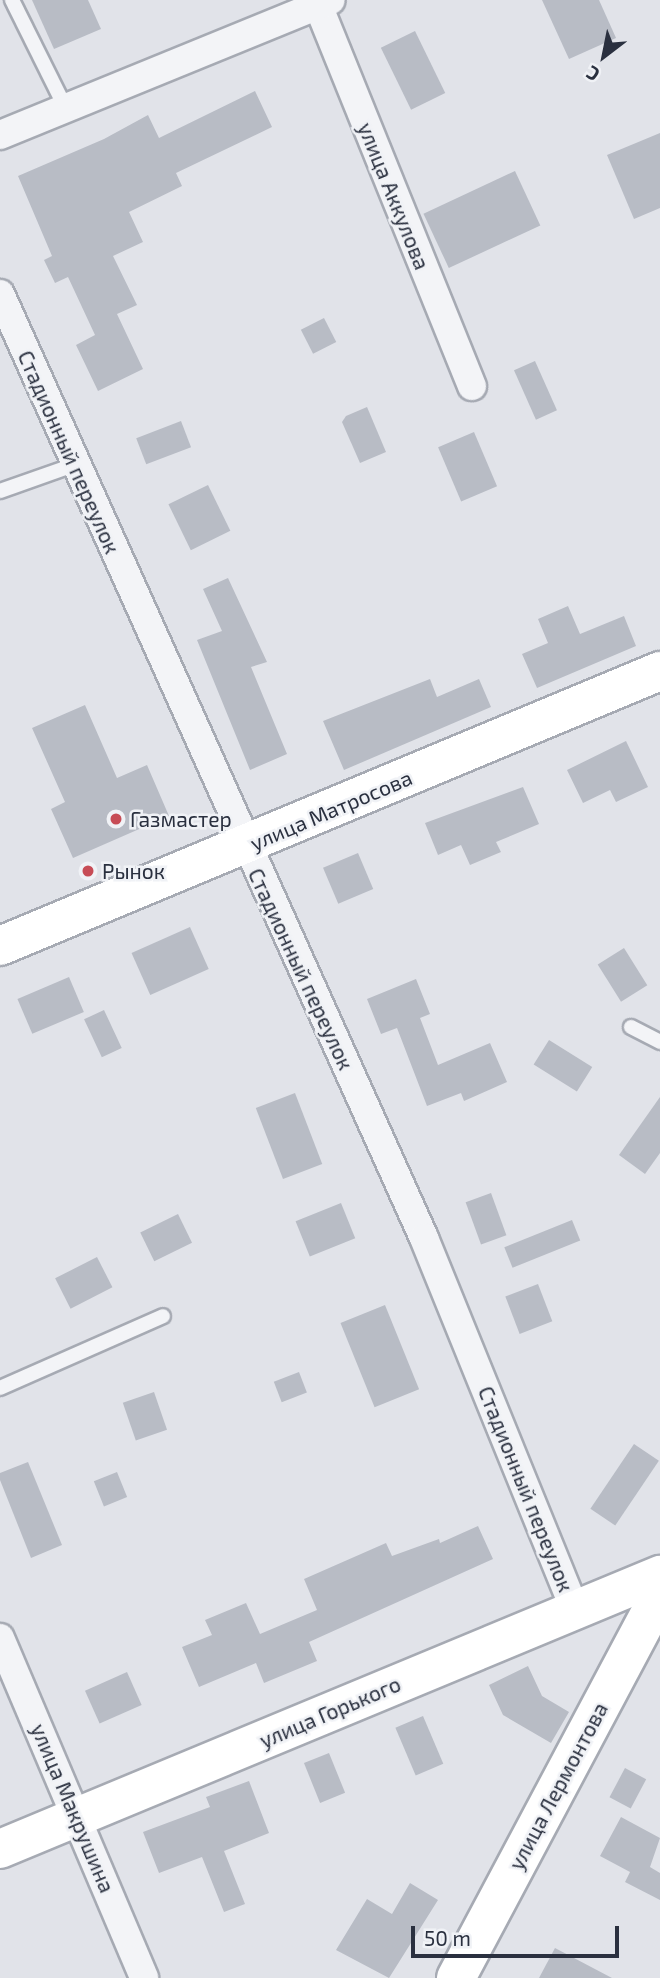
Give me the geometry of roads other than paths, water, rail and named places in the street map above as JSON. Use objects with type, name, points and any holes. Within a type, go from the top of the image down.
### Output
[{"type":"street","name":"улица Аккулова","points":[[0,135],[324,3],[472,386]]},
{"type":"street","name":"Стадионный переулок","points":[[0,294],[244,846],[424,1238],[575,1610]]},
{"type":"street","name":"улица Матросова","points":[[0,946],[660,671]]},
{"type":"street","name":"улица Горького","points":[[0,1849],[660,1575]]},
{"type":"street","name":"улица Лермонтова","points":[[456,1978],[660,1594]]},
{"type":"street","name":"улица Макрушина","points":[[0,1638],[144,1978]]},
{"type":"lane","points":[[12,0],[65,107]]},
{"type":"lane","points":[[0,491],[74,465]]},
{"type":"lane","points":[[631,1027],[660,1042]]},
{"type":"lane","points":[[0,1388],[163,1316]]},
{"type":"place","name":"Газмастер","points":[[116,819]]},
{"type":"place","name":"Рынок","points":[[88,871]]}]
